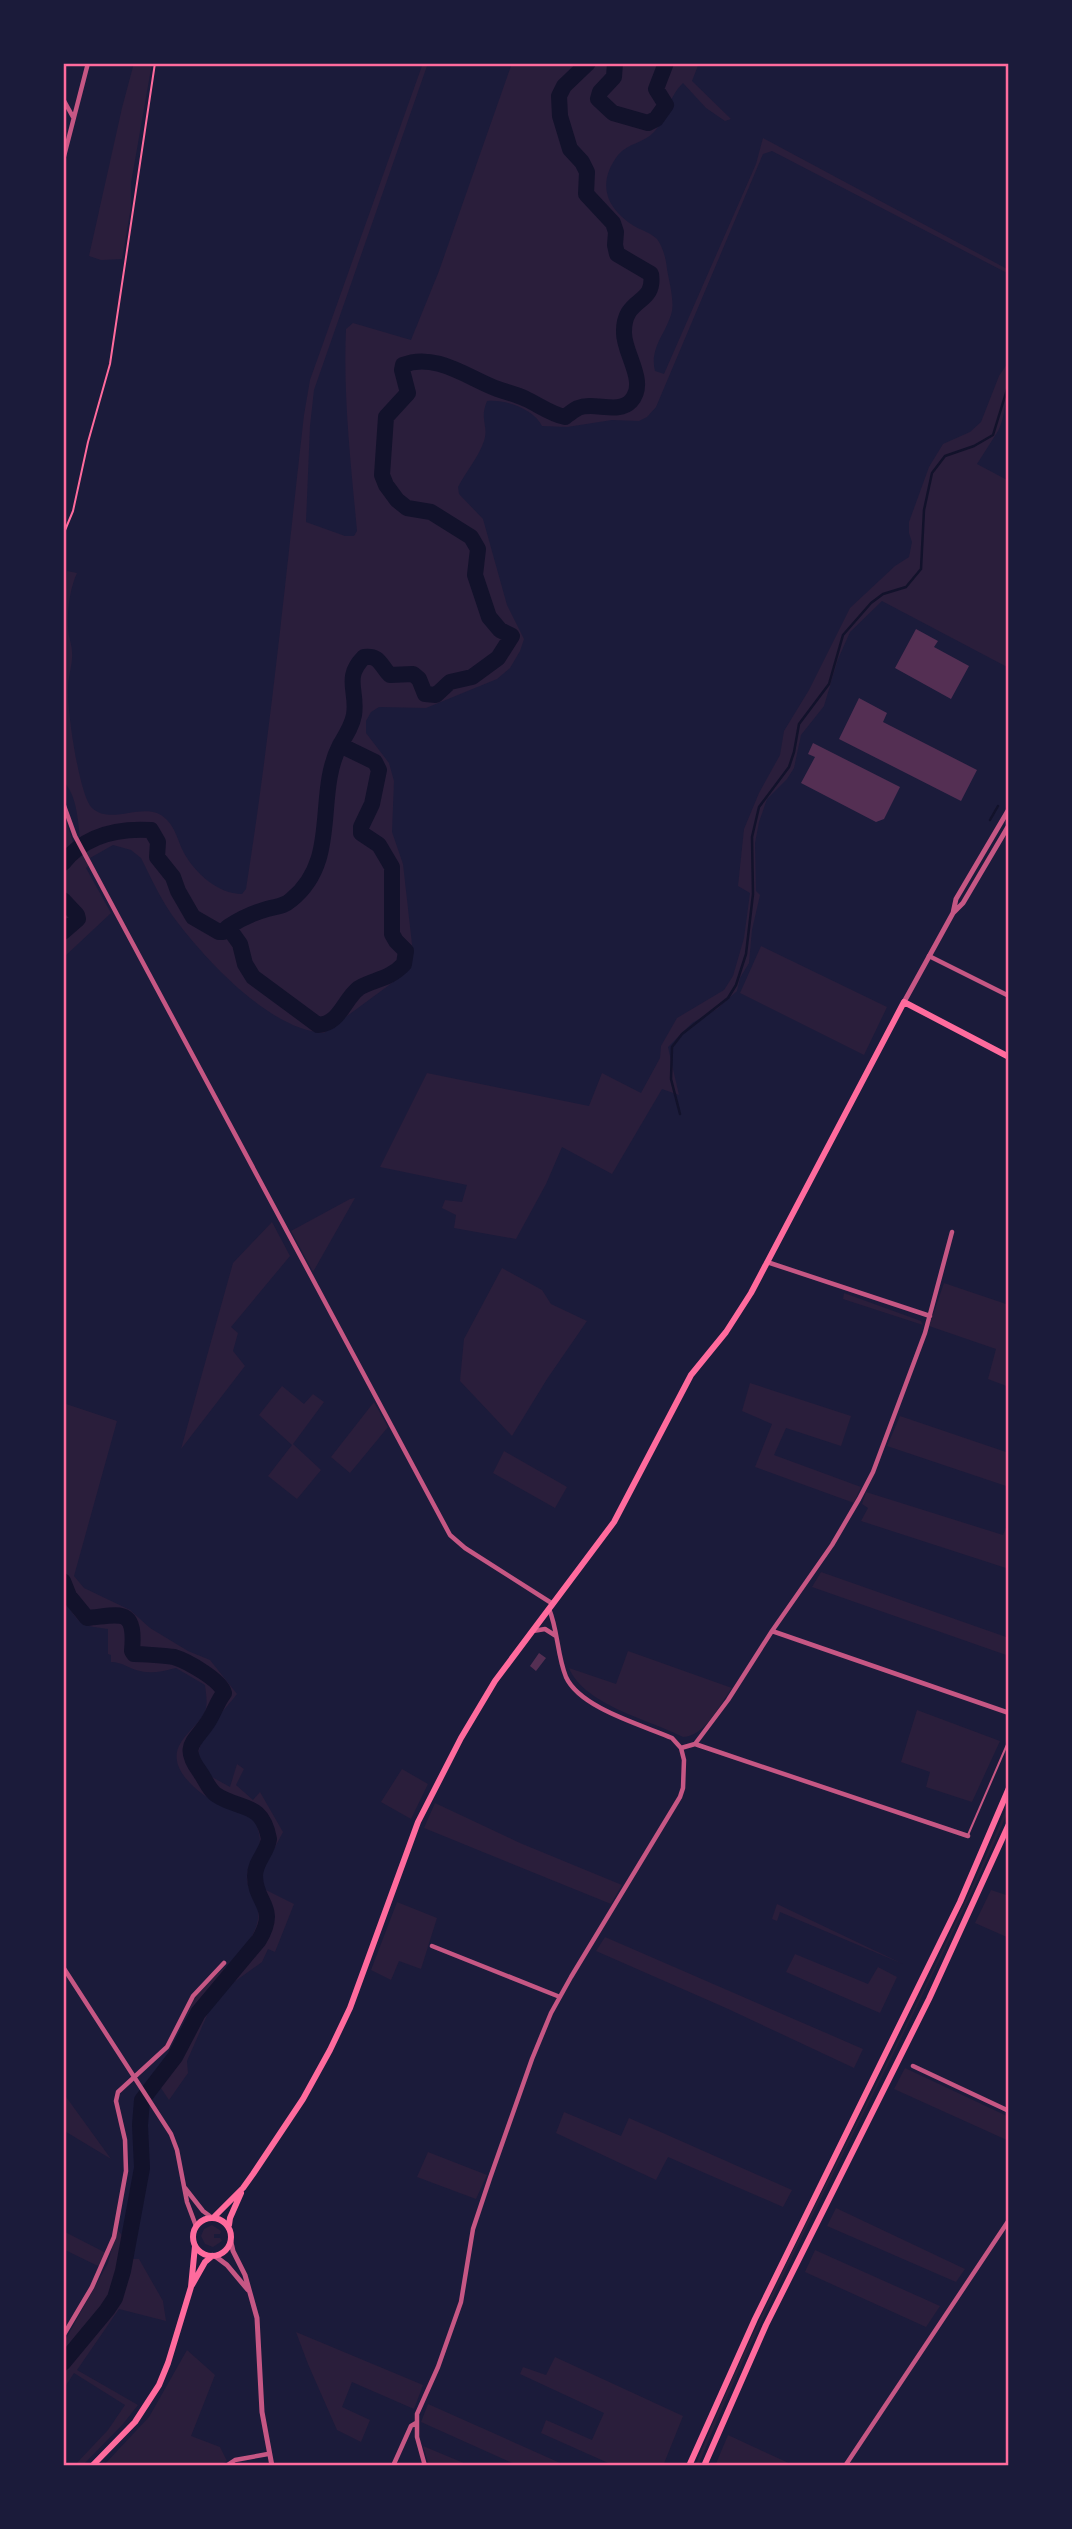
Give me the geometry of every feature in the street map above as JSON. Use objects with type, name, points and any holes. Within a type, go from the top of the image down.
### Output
[{"type":"main road","points":[[191,2287],[205,2262],[225,2251],[231,2242],[230,2218],[243,2188],[303,2099],[352,2005],[418,1822],[436,1783],[495,1681],[614,1522],[691,1375],[739,1313],[904,1002],[1009,1057]]},
{"type":"main road","points":[[689,2466],[754,2319],[960,1902],[1009,1788]]},
{"type":"main road","points":[[704,2466],[766,2325],[929,1999],[1009,1824]]},
{"type":"main road","points":[[92,2466],[135,2422],[153,2396],[169,2363],[191,2287],[195,2246],[193,2236],[196,2226],[213,2217],[243,2188]]},
{"type":"main road","points":[[213,2217],[224,2221],[229,2227]]},
{"type":"main road","points":[[195,2246],[200,2252],[214,2256]]},
{"type":"street","points":[[63,160],[88,63]]},
{"type":"street","points":[[63,99],[74,118]]},
{"type":"street","points":[[63,803],[75,836],[92,869],[450,1535],[551,1606],[567,1679],[581,1697],[672,1738],[681,1748],[685,1774],[677,1803],[560,1997],[535,2052],[490,2178],[473,2229],[461,2302],[438,2367],[417,2414],[416,2424],[425,2466]]},
{"type":"street","points":[[953,913],[956,899],[1009,809]]},
{"type":"street","points":[[904,1002],[953,913],[963,903],[1009,825]]},
{"type":"street","points":[[929,956],[1009,996]]},
{"type":"street","points":[[695,1744],[728,1700],[832,1545],[865,1487],[930,1317],[952,1232]]},
{"type":"street","points":[[767,1262],[930,1317]]},
{"type":"street","points":[[532,1632],[545,1629],[556,1636]]},
{"type":"street","points":[[772,1631],[1009,1713]]},
{"type":"street","points":[[681,1748],[695,1744],[968,1836]]},
{"type":"street","points":[[432,1946],[560,1997]]},
{"type":"street","points":[[63,2336],[92,2287],[114,2237],[126,2171],[125,2140],[117,2096],[123,2086],[167,2047],[193,1996],[224,1963]]},
{"type":"street","points":[[63,1967],[144,2088],[171,2134],[196,2226]]},
{"type":"street","points":[[913,2066],[1009,2111]]},
{"type":"street","points":[[185,2188],[203,2211],[213,2217]]},
{"type":"street","points":[[845,2466],[1009,2220]]},
{"type":"street","points":[[231,2242],[250,2292],[259,2329],[262,2412],[272,2466]]},
{"type":"street","points":[[214,2256],[227,2265],[250,2292]]},
{"type":"street","points":[[393,2466],[411,2426],[416,2424]]},
{"type":"street","points":[[226,2466],[235,2460],[268,2454]]},
{"type":"lane","points":[[968,1836],[1009,1740]]},
{"type":"path","points":[[63,535],[73,511],[85,453],[110,364],[155,63]]},
{"type":"shaded area","points":[[134,63],[152,63],[131,183],[131,207],[122,259],[101,260],[89,256]]},
{"type":"shaded area","points":[[423,63],[428,63],[314,390],[306,522],[345,536],[354,536],[357,531],[347,405],[346,329],[353,323],[411,340],[439,271],[512,63],[699,63],[692,81],[731,119],[725,121],[706,108],[683,83],[674,94],[654,132],[622,151],[611,165],[606,185],[611,203],[624,219],[657,239],[665,257],[672,311],[654,355],[655,371],[664,374],[756,164],[763,138],[1009,270],[1009,274],[772,151],[763,154],[656,407],[647,417],[639,421],[612,420],[567,427],[542,426],[533,415],[518,406],[487,401],[484,441],[458,487],[459,494],[483,519],[507,605],[524,639],[510,668],[497,679],[426,708],[379,707],[371,712],[366,721],[366,733],[389,763],[394,781],[392,832],[403,864],[413,953],[408,967],[400,977],[324,1033],[304,1029],[283,1020],[224,975],[178,923],[141,858],[131,850],[113,845],[90,858],[92,863],[86,868],[111,913],[63,958],[63,812],[73,842],[80,839],[74,800],[63,781],[63,645],[67,571],[77,573],[68,613],[72,657],[68,699],[78,770],[87,800],[92,808],[110,815],[140,812],[159,814],[175,831],[184,853],[201,875],[224,890],[242,894],[246,889],[263,770],[310,380]]},
{"type":"shaded area","points":[[1009,361],[1007,397],[1001,425],[977,464],[1009,481],[1009,668],[882,601],[850,632],[838,659],[824,706],[801,735],[794,768],[767,799],[759,822],[755,843],[756,891],[760,895],[752,930],[749,963],[740,978],[737,991],[717,1009],[692,1023],[668,1047],[679,1095],[662,1089],[612,1174],[562,1147],[546,1184],[516,1239],[454,1228],[456,1215],[442,1208],[445,1200],[462,1202],[467,1185],[380,1167],[427,1073],[589,1106],[602,1073],[641,1093],[660,1058],[661,1046],[677,1018],[724,990],[733,976],[744,938],[750,893],[738,886],[744,829],[759,793],[780,755],[784,731],[809,690],[850,608],[895,566],[909,557],[912,542],[909,522],[929,467],[943,444],[970,432],[981,422],[999,376]]},
{"type":"shaded area","points":[[761,946],[887,1007],[864,1055],[740,993]]},
{"type":"shaded area","points":[[355,1198],[313,1272],[291,1231]]},
{"type":"shaded area","points":[[272,1222],[290,1256],[231,1327],[238,1333],[233,1351],[245,1366],[181,1449],[233,1263]]},
{"type":"shaded area","points":[[502,1268],[542,1290],[551,1304],[587,1321],[512,1436],[460,1381],[464,1339]]},
{"type":"shaded area","points":[[944,1283],[1009,1305],[1009,1387],[988,1379],[996,1349],[929,1326]]},
{"type":"shaded area","points":[[844,1293],[921,1321],[923,1325],[843,1299]]},
{"type":"shaded area","points":[[750,1383],[851,1416],[841,1446],[786,1428],[774,1455],[861,1487],[854,1503],[755,1467],[772,1424],[742,1411]]},
{"type":"shaded area","points":[[282,1386],[304,1404],[313,1394],[324,1402],[293,1444],[321,1470],[297,1499],[268,1476],[292,1445],[259,1415]]},
{"type":"shaded area","points":[[374,1402],[388,1427],[350,1473],[331,1457]]},
{"type":"shaded area","points":[[63,1403],[117,1421],[74,1576],[84,1588],[130,1610],[150,1628],[188,1651],[210,1660],[237,1694],[206,1734],[198,1761],[212,1777],[230,1787],[237,1764],[244,1769],[236,1785],[253,1800],[260,1792],[283,1832],[262,1872],[264,1889],[294,1904],[275,1952],[268,1949],[262,1962],[216,1995],[187,2061],[188,2073],[169,2100],[153,2076],[175,2043],[196,1997],[241,1952],[254,1931],[258,1913],[248,1886],[247,1874],[260,1837],[252,1817],[208,1798],[188,1781],[179,1768],[177,1754],[182,1740],[202,1717],[206,1708],[205,1685],[176,1668],[144,1672],[111,1662],[111,1655],[108,1654],[108,1629],[80,1622],[63,1599]]},
{"type":"shaded area","points":[[900,1416],[1009,1453],[1009,1487],[887,1446]]},
{"type":"shaded area","points":[[504,1451],[567,1487],[555,1508],[493,1473]]},
{"type":"shaded area","points":[[866,1492],[1003,1535],[1009,1520],[1009,1569],[861,1521],[868,1508],[862,1504]]},
{"type":"shaded area","points":[[821,1572],[1009,1638],[1009,1656],[812,1587]]},
{"type":"shaded area","points":[[628,1651],[732,1688],[705,1726],[683,1737],[602,1701],[577,1681],[569,1668],[616,1684]]},
{"type":"shaded area","points":[[917,1710],[1000,1741],[972,1802],[926,1787],[930,1772],[901,1762]]},
{"type":"shaded area","points":[[402,1769],[428,1784],[411,1819],[381,1802]]},
{"type":"shaded area","points":[[1009,1802],[1007,1814],[970,1896],[810,2220],[733,2383],[698,2466],[695,2466],[770,2298],[933,1969]]},
{"type":"shaded area","points":[[435,1803],[520,1843],[622,1885],[611,1904],[424,1828]]},
{"type":"shaded area","points":[[991,1890],[1009,1896],[1009,1938],[975,1923]]},
{"type":"shaded area","points":[[397,1902],[437,1918],[421,1969],[399,1961],[391,1980],[371,1970]]},
{"type":"shaded area","points":[[777,1904],[903,1964],[780,1912],[777,1921],[772,1919]]},
{"type":"shaded area","points":[[605,1937],[863,2049],[854,2068],[596,1951]]},
{"type":"shaded area","points":[[795,1954],[868,1984],[878,1967],[897,1977],[880,2013],[786,1972]]},
{"type":"shaded area","points":[[905,2068],[1009,2117],[1009,2141],[894,2089]]},
{"type":"shaded area","points":[[64,2094],[111,2159],[63,2130]]},
{"type":"shaded area","points":[[564,2112],[621,2136],[629,2118],[792,2190],[783,2207],[668,2157],[656,2180],[556,2133]]},
{"type":"shaded area","points":[[428,2152],[487,2175],[476,2199],[417,2177]]},
{"type":"shaded area","points":[[836,2208],[965,2269],[956,2282],[827,2226]]},
{"type":"shaded area","points":[[212,2225],[221,2231],[220,2234],[214,2234],[214,2238],[220,2238],[222,2241],[213,2247],[205,2244],[201,2236],[204,2229]]},
{"type":"shaded area","points":[[117,2229],[125,2239],[116,2282],[108,2302],[63,2358],[63,2344],[108,2263]]},
{"type":"shaded area","points":[[63,2231],[106,2253],[100,2267],[63,2249]]},
{"type":"shaded area","points":[[815,2250],[940,2306],[926,2327],[805,2272]]},
{"type":"shaded area","points":[[132,2259],[139,2259],[163,2301],[166,2321],[119,2309],[77,2370],[138,2405],[82,2466],[74,2466],[108,2430],[125,2405],[74,2373],[63,2390],[63,2374],[113,2311],[120,2299]]},
{"type":"shaded area","points":[[296,2332],[423,2385],[414,2409],[352,2382],[342,2407],[370,2420],[361,2442],[337,2430]]},
{"type":"shaded area","points":[[187,2350],[215,2375],[191,2436],[220,2447],[227,2461],[219,2466],[103,2466],[149,2417]]},
{"type":"shaded area","points":[[555,2357],[683,2416],[663,2466],[615,2466],[541,2433],[546,2420],[592,2440],[604,2413],[520,2374],[523,2367],[546,2375]]},
{"type":"shaded area","points":[[428,2404],[567,2466],[519,2466],[421,2422]]},
{"type":"shaded area","points":[[728,2435],[795,2466],[715,2466]]},
{"type":"shaded area","points":[[423,2446],[471,2466],[429,2466]]},
{"type":"building","points":[[916,629],[938,641],[934,647],[969,666],[951,699],[895,668]]},
{"type":"building","points":[[859,698],[887,713],[883,722],[977,770],[961,801],[839,739]]},
{"type":"building","points":[[813,743],[900,787],[884,819],[876,822],[801,783],[815,757],[808,754]]},
{"type":"building","points":[[539,1653],[546,1658],[536,1671],[530,1666]]},
{"type":"waterway","points":[[63,863],[81,846],[103,835],[126,830],[151,830],[158,842],[157,857],[173,877],[193,917],[219,932],[228,927],[240,944],[245,964],[253,977],[318,1025],[337,1016],[359,988],[387,976],[404,964],[406,951],[392,934],[392,867],[379,845],[361,833],[361,827],[372,804],[379,770],[375,762],[340,745],[354,715],[354,672],[364,657],[374,658],[390,675],[413,674],[419,679],[425,694],[436,695],[450,682],[472,677],[498,658],[512,636],[500,630],[489,617],[475,575],[478,549],[471,537],[431,512],[407,508],[386,485],[382,475],[386,417],[408,393],[403,365],[415,362],[450,368],[565,417],[584,406],[613,408],[626,405],[636,393],[636,377],[625,341],[625,321],[628,313],[649,292],[651,274],[617,254],[613,223],[586,194],[587,172],[570,149],[560,116],[559,96],[564,86],[588,63]]},
{"type":"waterway","points":[[615,63],[614,77],[600,92],[598,99],[613,113],[648,123],[656,119],[666,105],[656,89],[666,63]]},
{"type":"waterway","points":[[1006,63],[1009,67]]},
{"type":"waterway","points":[[680,1114],[671,1079],[672,1047],[682,1034],[728,998],[736,985],[746,954],[753,894],[752,837],[759,807],[789,767],[799,724],[829,684],[843,635],[871,603],[883,594],[906,587],[921,569],[924,510],[932,473],[945,456],[974,446],[993,435],[1009,383]]},
{"type":"waterway","points":[[228,927],[252,914],[285,904],[306,884],[322,847],[328,785],[332,764],[340,745]]},
{"type":"waterway","points":[[990,820],[998,806]]},
{"type":"waterway","points":[[63,900],[78,919],[63,932]]},
{"type":"waterway","points":[[63,1581],[69,1596],[87,1618],[117,1615],[128,1620],[134,1654],[180,1659],[203,1672],[222,1688],[224,1693],[208,1722],[194,1740],[191,1756],[213,1792],[255,1812],[266,1827],[269,1839],[255,1876],[267,1912],[265,1929],[259,1940],[198,2013],[175,2057],[142,2100],[142,2168],[123,2271],[115,2298],[63,2363]]}]
